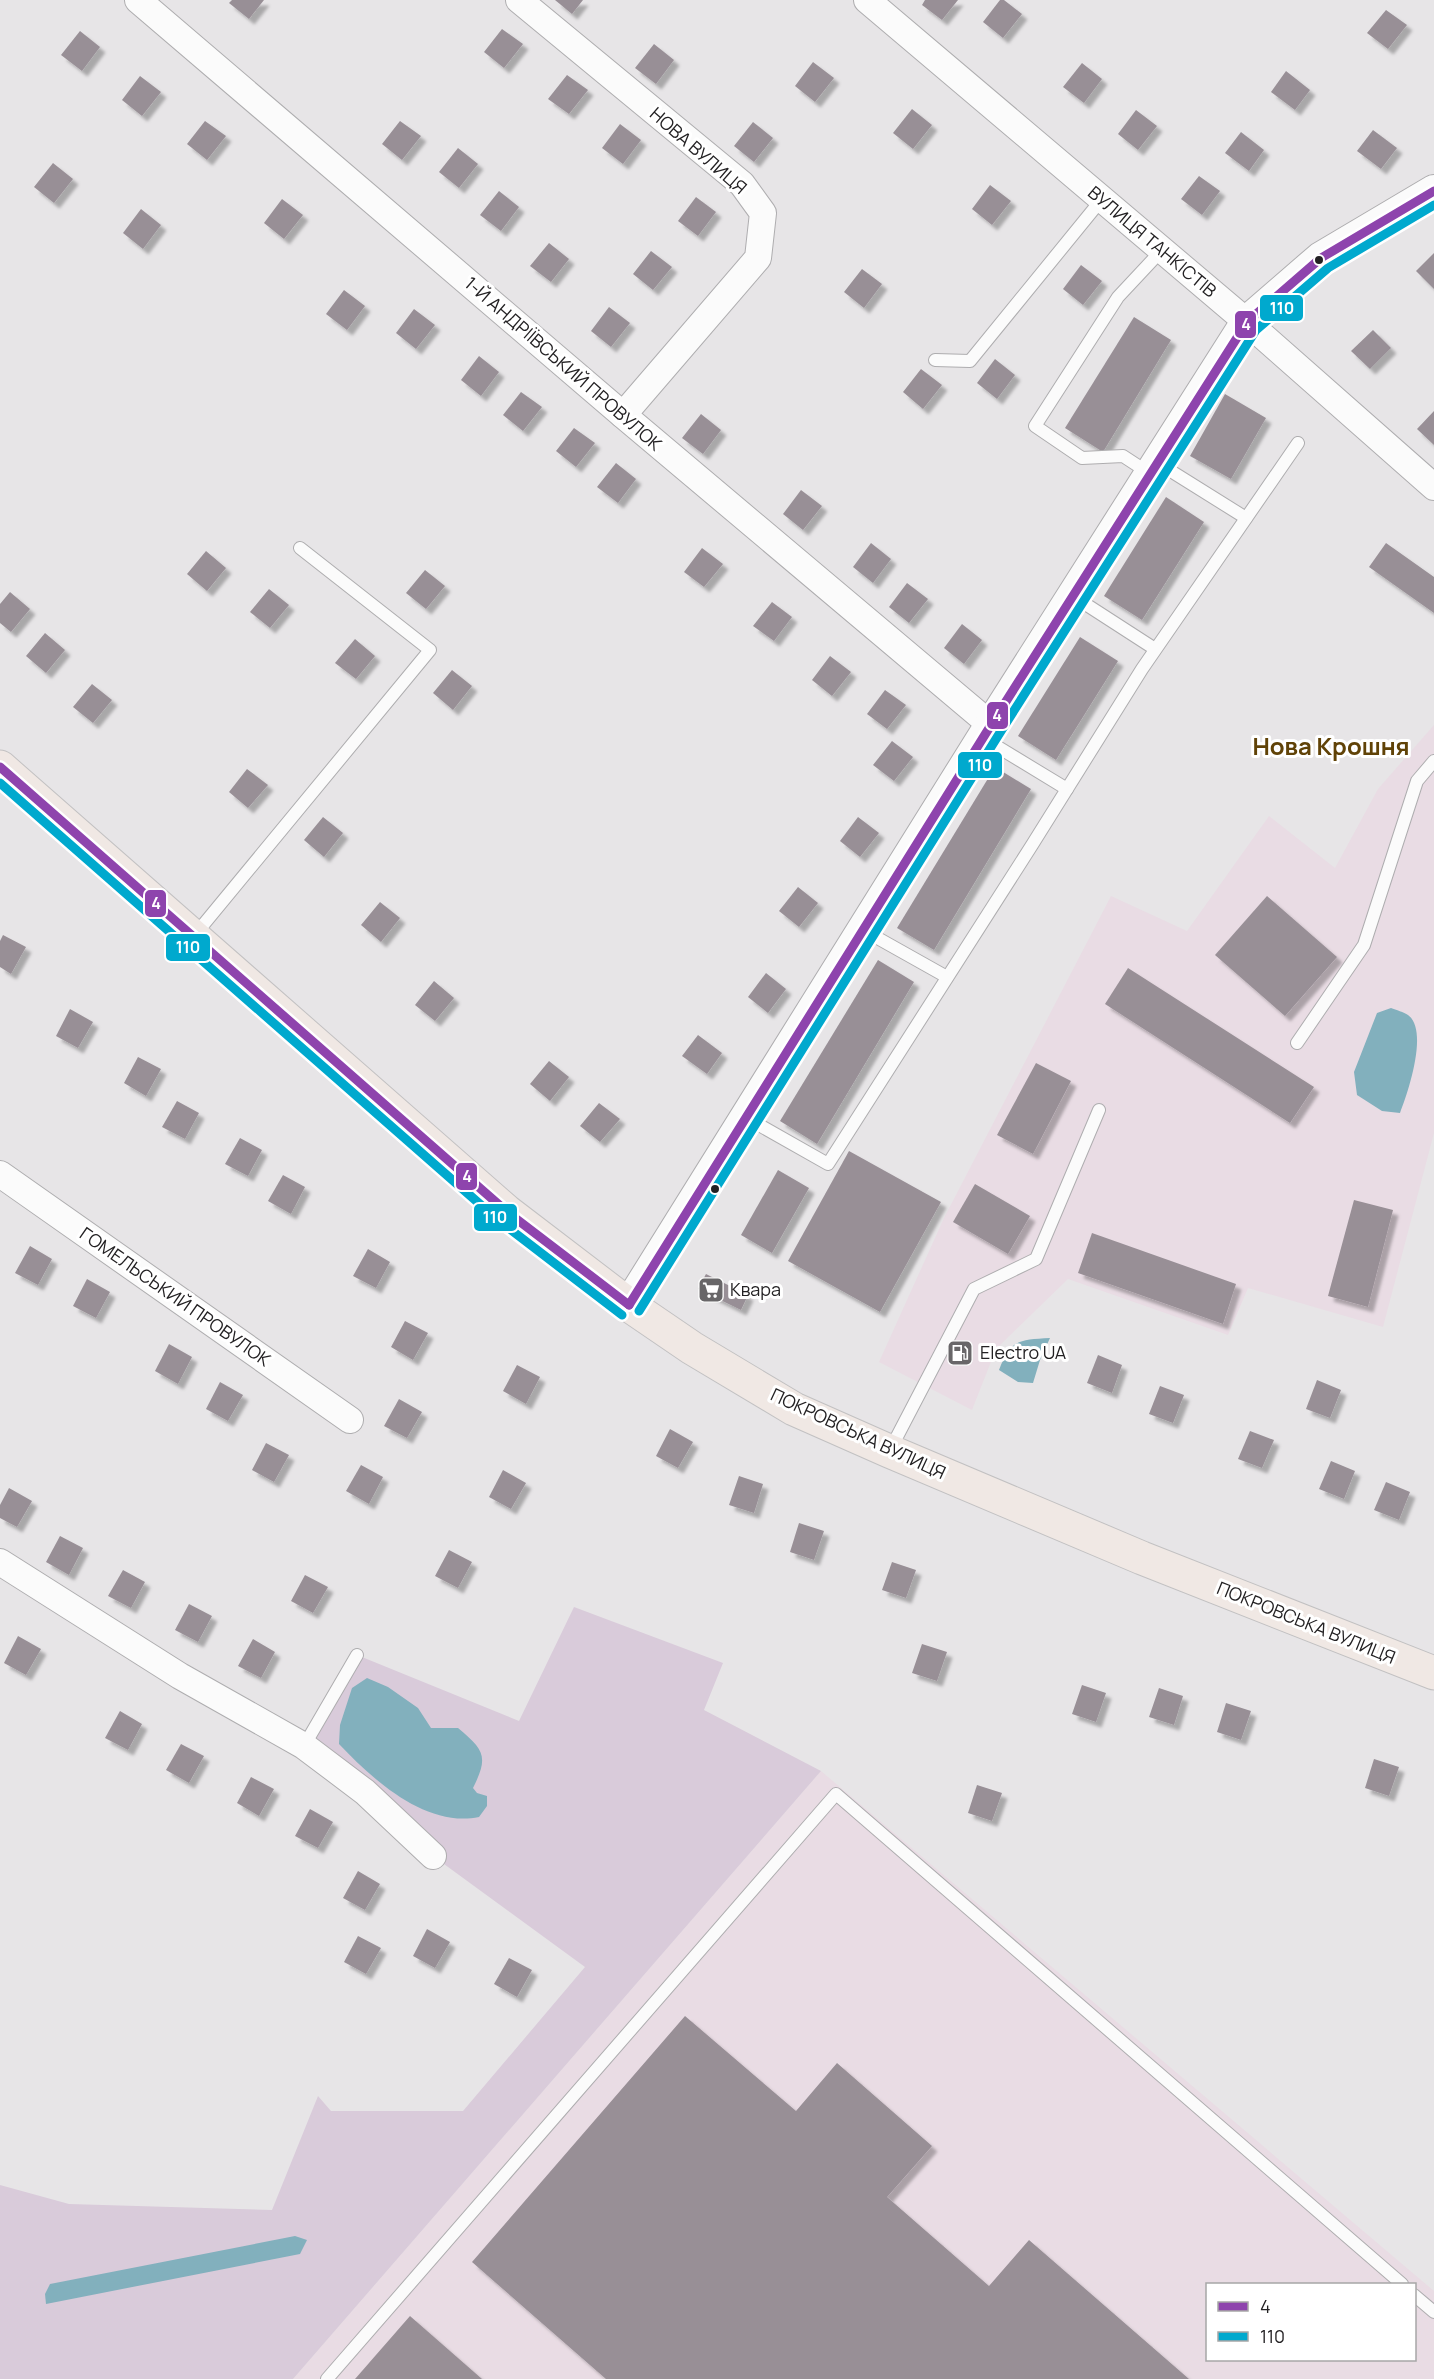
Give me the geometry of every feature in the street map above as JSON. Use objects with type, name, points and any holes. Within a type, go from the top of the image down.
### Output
[{"type":"highway","name":"ПОКРОВСЬКА ВУЛИЦЯ","points":[[0,767],[506,1211],[629,1305],[692,1348],[794,1409],[889,1451],[1142,1558],[1434,1673]]},
{"type":"street","name":"1-Й АНДРІЇВСЬКИЙ ПРОВУЛОК","points":[[138,0],[623,415],[987,732]]},
{"type":"street","name":"НОВА ВУЛИЦЯ","points":[[519,0],[742,184],[763,213],[758,258],[623,415]]},
{"type":"street","name":"ВУЛИЦЯ ТАНКІСТІВ","points":[[867,0],[1247,322],[1434,487]]},
{"type":"street","points":[[629,1305],[862,930],[1247,322],[1321,258],[1434,191]]},
{"type":"street","name":"ГОМЕЛЬСЬКИЙ ПРОВУЛОК","points":[[0,1174],[350,1420]]},
{"type":"street","points":[[0,1562],[180,1676],[304,1746],[366,1792],[433,1856]]},
{"type":"lane","points":[[934,360],[969,361],[1102,199]]},
{"type":"lane","points":[[1162,250],[1118,297],[1035,426],[1082,458],[1123,456],[1154,468],[1246,518]]},
{"type":"lane","points":[[745,1117],[828,1164],[1155,649],[1298,443]]},
{"type":"lane","points":[[194,936],[429,650],[300,548]]},
{"type":"lane","points":[[1073,596],[1155,649]]},
{"type":"lane","points":[[987,732],[1067,789]]},
{"type":"lane","points":[[1297,1043],[1364,945],[1417,781],[1434,761]]},
{"type":"lane","points":[[862,930],[947,977]]},
{"type":"lane","points":[[889,1451],[974,1289],[1036,1259],[1099,1110]]},
{"type":"lane","points":[[304,1746],[357,1655]]},
{"type":"lane","points":[[327,2379],[836,1794],[1401,2283]]},
{"type":"lane","points":[[1416,2297],[1434,2312]]},
{"type":"shaded area","points":[[1434,725],[1434,1133],[1383,1327],[1248,1288],[1228,1335],[1068,1279],[996,1349],[972,1410],[879,1362],[944,1218],[1111,896],[1187,931],[1269,816],[1335,868],[1378,789]]},
{"type":"shaded area","points":[[574,1607],[723,1663],[704,1710],[821,1771],[293,2379],[0,2379],[0,2185],[69,2204],[272,2210],[318,2096],[331,2111],[463,2111],[585,1967],[433,1856],[304,1746],[357,1655],[519,1721]]},
{"type":"shaded area","points":[[821,1771],[1434,2291],[1434,2379],[293,2379]]},
{"type":"water","points":[[1391,1008],[1408,1015],[1414,1023],[1417,1034],[1415,1062],[1400,1113],[1382,1111],[1357,1095],[1354,1072],[1377,1013]]},
{"type":"water","points":[[1050,1338],[1033,1383],[1018,1382],[999,1370],[1008,1352],[1017,1343],[1031,1339]]},
{"type":"water","points":[[367,1678],[388,1687],[418,1708],[431,1728],[458,1728],[474,1742],[482,1761],[473,1788],[477,1793],[487,1796],[487,1806],[479,1817],[459,1818],[440,1815],[420,1808],[384,1786],[339,1744],[340,1725],[352,1688]]},
{"type":"water","points":[[295,2236],[307,2240],[300,2254],[46,2304],[45,2294],[50,2284]]},
{"type":"building","points":[[232,0],[264,0],[249,19],[229,3]]},
{"type":"building","points":[[555,0],[583,0],[572,14]]},
{"type":"building","points":[[925,0],[958,0],[942,20],[922,5]]},
{"type":"building","points":[[1000,0],[1004,0],[1022,14],[1003,38],[983,22]]},
{"type":"building","points":[[1386,10],[1407,25],[1388,49],[1367,33]]},
{"type":"building","points":[[502,29],[523,44],[504,68],[484,52]]},
{"type":"building","points":[[80,31],[100,47],[82,71],[61,55]]},
{"type":"building","points":[[654,44],[674,60],[656,84],[635,68]]},
{"type":"building","points":[[813,62],[834,78],[815,102],[795,86]]},
{"type":"building","points":[[1082,63],[1102,79],[1084,103],[1063,87]]},
{"type":"building","points":[[1286,71],[1310,90],[1295,110],[1271,92]]},
{"type":"building","points":[[567,75],[588,90],[569,114],[548,99]]},
{"type":"building","points":[[140,76],[161,92],[142,116],[122,100]]},
{"type":"building","points":[[912,109],[932,125],[913,149],[893,133]]},
{"type":"building","points":[[1136,110],[1157,126],[1138,150],[1118,134]]},
{"type":"building","points":[[205,121],[226,136],[207,160],[187,144]]},
{"type":"building","points":[[400,121],[421,136],[402,160],[382,144]]},
{"type":"building","points":[[753,122],[773,138],[754,162],[734,146]]},
{"type":"building","points":[[620,124],[641,140],[623,164],[602,148]]},
{"type":"building","points":[[1373,130],[1397,148],[1381,169],[1357,151]]},
{"type":"building","points":[[1241,132],[1264,150],[1249,171],[1225,153]]},
{"type":"building","points":[[458,148],[478,164],[459,188],[439,172]]},
{"type":"building","points":[[53,163],[73,179],[54,203],[34,187]]},
{"type":"building","points":[[1199,176],[1220,191],[1202,215],[1181,199]]},
{"type":"building","points":[[990,185],[1011,201],[992,225],[972,209]]},
{"type":"building","points":[[499,191],[519,207],[501,231],[480,215]]},
{"type":"building","points":[[696,197],[716,212],[698,236],[678,221]]},
{"type":"building","points":[[282,199],[303,215],[284,239],[264,223]]},
{"type":"building","points":[[141,209],[161,225],[143,249],[123,233]]},
{"type":"building","points":[[549,243],[569,259],[551,282],[530,266]]},
{"type":"building","points":[[651,251],[672,267],[653,290],[633,274]]},
{"type":"building","points":[[1434,253],[1434,289],[1416,271]]},
{"type":"building","points":[[1081,265],[1102,281],[1083,305],[1063,289]]},
{"type":"building","points":[[862,269],[882,284],[864,308],[844,292]]},
{"type":"building","points":[[344,290],[365,306],[347,330],[326,314]]},
{"type":"building","points":[[609,307],[630,323],[611,347],[591,331]]},
{"type":"building","points":[[414,309],[435,325],[416,349],[396,333]]},
{"type":"building","points":[[1134,317],[1171,340],[1103,452],[1065,428]]},
{"type":"building","points":[[1373,330],[1391,348],[1370,369],[1351,351]]},
{"type":"building","points":[[479,356],[499,372],[481,396],[461,380]]},
{"type":"building","points":[[995,359],[1015,375],[997,399],[977,383]]},
{"type":"building","points":[[921,369],[942,385],[923,409],[903,392]]},
{"type":"building","points":[[521,392],[542,407],[523,431],[503,415]]},
{"type":"building","points":[[1225,394],[1266,418],[1231,479],[1190,456]]},
{"type":"building","points":[[1434,411],[1434,445],[1417,429]]},
{"type":"building","points":[[701,414],[721,430],[703,454],[682,438]]},
{"type":"building","points":[[574,428],[595,443],[576,467],[556,451]]},
{"type":"building","points":[[616,463],[636,479],[618,503],[597,487]]},
{"type":"building","points":[[801,490],[822,506],[803,530],[783,514]]},
{"type":"building","points":[[1166,497],[1204,522],[1142,620],[1104,596]]},
{"type":"building","points":[[871,543],[891,559],[873,583],[853,567]]},
{"type":"building","points":[[1386,543],[1434,577],[1434,613],[1369,567]]},
{"type":"building","points":[[702,548],[723,564],[704,587],[684,572]]},
{"type":"building","points":[[206,551],[226,568],[207,591],[187,574]]},
{"type":"building","points":[[425,570],[445,586],[426,609],[406,593]]},
{"type":"building","points":[[907,583],[928,599],[909,623],[889,607]]},
{"type":"building","points":[[269,589],[289,605],[270,628],[250,612]]},
{"type":"building","points":[[10,592],[30,609],[11,632],[0,623],[0,604]]},
{"type":"building","points":[[772,602],[792,617],[774,641],[753,626]]},
{"type":"building","points":[[962,624],[982,640],[964,664],[944,648]]},
{"type":"building","points":[[45,633],[65,650],[46,673],[26,656]]},
{"type":"building","points":[[1080,637],[1118,661],[1056,760],[1018,736]]},
{"type":"building","points":[[355,639],[375,656],[356,679],[335,663]]},
{"type":"building","points":[[830,656],[851,672],[832,696],[812,680]]},
{"type":"building","points":[[452,670],[472,686],[453,710],[433,693]]},
{"type":"building","points":[[92,684],[112,700],[93,723],[73,707]]},
{"type":"building","points":[[885,690],[906,705],[887,729],[867,714]]},
{"type":"building","points":[[892,741],[913,757],[894,781],[873,765]]},
{"type":"building","points":[[995,767],[1031,789],[934,950],[897,928]]},
{"type":"building","points":[[247,769],[268,785],[248,808],[229,792]]},
{"type":"building","points":[[323,817],[343,833],[324,857],[304,840]]},
{"type":"building","points":[[858,817],[879,833],[860,857],[840,841]]},
{"type":"building","points":[[798,887],[818,903],[799,927],[779,911]]},
{"type":"building","points":[[1267,896],[1337,957],[1285,1016],[1215,955]]},
{"type":"building","points":[[380,902],[400,918],[381,942],[361,925]]},
{"type":"building","points":[[3,935],[26,947],[11,974],[0,967],[0,941]]},
{"type":"building","points":[[878,960],[914,982],[817,1144],[780,1121]]},
{"type":"building","points":[[1128,968],[1314,1087],[1290,1123],[1105,1004]]},
{"type":"building","points":[[766,973],[786,989],[768,1013],[748,997]]},
{"type":"building","points":[[434,981],[454,998],[435,1021],[415,1005]]},
{"type":"building","points":[[70,1009],[93,1022],[78,1048],[56,1036]]},
{"type":"building","points":[[698,1035],[722,1053],[707,1074],[682,1056]]},
{"type":"building","points":[[138,1057],[161,1069],[146,1096],[124,1083]]},
{"type":"building","points":[[549,1061],[569,1077],[550,1101],[530,1084]]},
{"type":"building","points":[[1036,1063],[1071,1081],[1033,1154],[997,1135]]},
{"type":"building","points":[[177,1101],[199,1113],[185,1139],[162,1127]]},
{"type":"building","points":[[599,1103],[620,1119],[600,1142],[580,1126]]},
{"type":"building","points":[[240,1138],[262,1150],[248,1176],[225,1164]]},
{"type":"building","points":[[849,1151],[941,1202],[880,1312],[788,1261]]},
{"type":"building","points":[[778,1170],[809,1188],[772,1253],[741,1235]]},
{"type":"building","points":[[283,1175],[305,1187],[291,1214],[268,1201]]},
{"type":"building","points":[[975,1184],[1030,1216],[1008,1254],[953,1222]]},
{"type":"building","points":[[1354,1200],[1393,1210],[1368,1307],[1328,1296]]},
{"type":"building","points":[[1092,1233],[1236,1284],[1223,1324],[1078,1273]]},
{"type":"building","points":[[30,1246],[52,1259],[38,1285],[15,1273]]},
{"type":"building","points":[[368,1249],[390,1262],[376,1288],[353,1276]]},
{"type":"building","points":[[706,1274],[748,1295],[741,1310],[698,1289]]},
{"type":"building","points":[[87,1279],[110,1292],[96,1318],[73,1306]]},
{"type":"building","points":[[405,1321],[428,1333],[413,1360],[391,1347]]},
{"type":"building","points":[[169,1344],[192,1357],[178,1384],[155,1371]]},
{"type":"building","points":[[1098,1355],[1122,1365],[1112,1393],[1087,1383]]},
{"type":"building","points":[[517,1365],[540,1377],[526,1404],[503,1391]]},
{"type":"building","points":[[1317,1380],[1341,1390],[1330,1418],[1306,1409]]},
{"type":"building","points":[[220,1382],[243,1395],[228,1421],[206,1409]]},
{"type":"building","points":[[1160,1386],[1184,1395],[1173,1423],[1149,1414]]},
{"type":"building","points":[[399,1399],[422,1412],[407,1438],[384,1426]]},
{"type":"building","points":[[670,1429],[693,1442],[678,1468],[656,1456]]},
{"type":"building","points":[[1250,1431],[1274,1440],[1262,1468],[1238,1459]]},
{"type":"building","points":[[266,1443],[289,1455],[274,1482],[252,1470]]},
{"type":"building","points":[[1331,1461],[1355,1471],[1344,1499],[1319,1489]]},
{"type":"building","points":[[361,1465],[383,1477],[369,1504],[346,1491]]},
{"type":"building","points":[[503,1470],[526,1483],[511,1509],[489,1497]]},
{"type":"building","points":[[739,1476],[763,1484],[754,1513],[729,1505]]},
{"type":"building","points":[[1386,1482],[1410,1492],[1399,1520],[1374,1510]]},
{"type":"building","points":[[9,1488],[32,1501],[17,1527],[0,1518],[0,1505]]},
{"type":"building","points":[[799,1523],[824,1531],[814,1560],[790,1552]]},
{"type":"building","points":[[60,1536],[83,1548],[69,1575],[46,1562]]},
{"type":"building","points":[[449,1550],[472,1562],[458,1588],[435,1576]]},
{"type":"building","points":[[892,1562],[916,1570],[906,1598],[882,1590]]},
{"type":"building","points":[[123,1570],[145,1582],[131,1608],[108,1596]]},
{"type":"building","points":[[305,1575],[328,1587],[313,1613],[291,1601]]},
{"type":"building","points":[[189,1604],[212,1616],[198,1642],[175,1630]]},
{"type":"building","points":[[18,1636],[41,1649],[26,1675],[4,1663]]},
{"type":"building","points":[[253,1639],[275,1652],[261,1678],[238,1666]]},
{"type":"building","points":[[922,1644],[947,1652],[937,1681],[912,1673]]},
{"type":"building","points":[[1082,1685],[1106,1693],[1096,1722],[1072,1714]]},
{"type":"building","points":[[1159,1688],[1183,1696],[1174,1725],[1149,1717]]},
{"type":"building","points":[[1226,1703],[1251,1711],[1241,1740],[1217,1732]]},
{"type":"building","points":[[120,1711],[142,1724],[128,1750],[105,1738]]},
{"type":"building","points":[[181,1744],[204,1756],[189,1783],[166,1770]]},
{"type":"building","points":[[1374,1759],[1399,1767],[1389,1796],[1365,1788]]},
{"type":"building","points":[[251,1777],[274,1789],[259,1816],[237,1803]]},
{"type":"building","points":[[977,1785],[1002,1793],[992,1821],[968,1813]]},
{"type":"building","points":[[310,1809],[333,1822],[318,1848],[295,1836]]},
{"type":"building","points":[[358,1871],[380,1884],[365,1910],[343,1898]]},
{"type":"building","points":[[427,1929],[450,1942],[435,1968],[413,1956]]},
{"type":"building","points":[[358,1936],[381,1948],[366,1974],[344,1962]]},
{"type":"building","points":[[509,1958],[532,1970],[517,1997],[494,1984]]},
{"type":"building","points":[[685,2016],[796,2111],[837,2063],[932,2146],[887,2197],[989,2286],[1029,2240],[1189,2379],[606,2379],[472,2262]]},
{"type":"building","points":[[410,2316],[482,2379],[355,2379]]},
{"type":"transit line","name":"4","points":[[629,1305],[991,725],[1247,322],[1321,258],[1434,191]]},
{"type":"transit line","name":"110","points":[[639,1311],[1001,731],[1256,330],[1328,268],[1434,205]]},
{"type":"transit line","name":"4","points":[[0,767],[506,1211],[629,1305]]},
{"type":"transit line","name":"110","points":[[0,783],[498,1220],[622,1315]]},
{"type":"place","name":"Квара","points":[[711,1290]]},
{"type":"place","name":"Electro UA","points":[[960,1353]]},
{"type":"district","name":"Нова Крошня","points":[[1331,747]]}]
